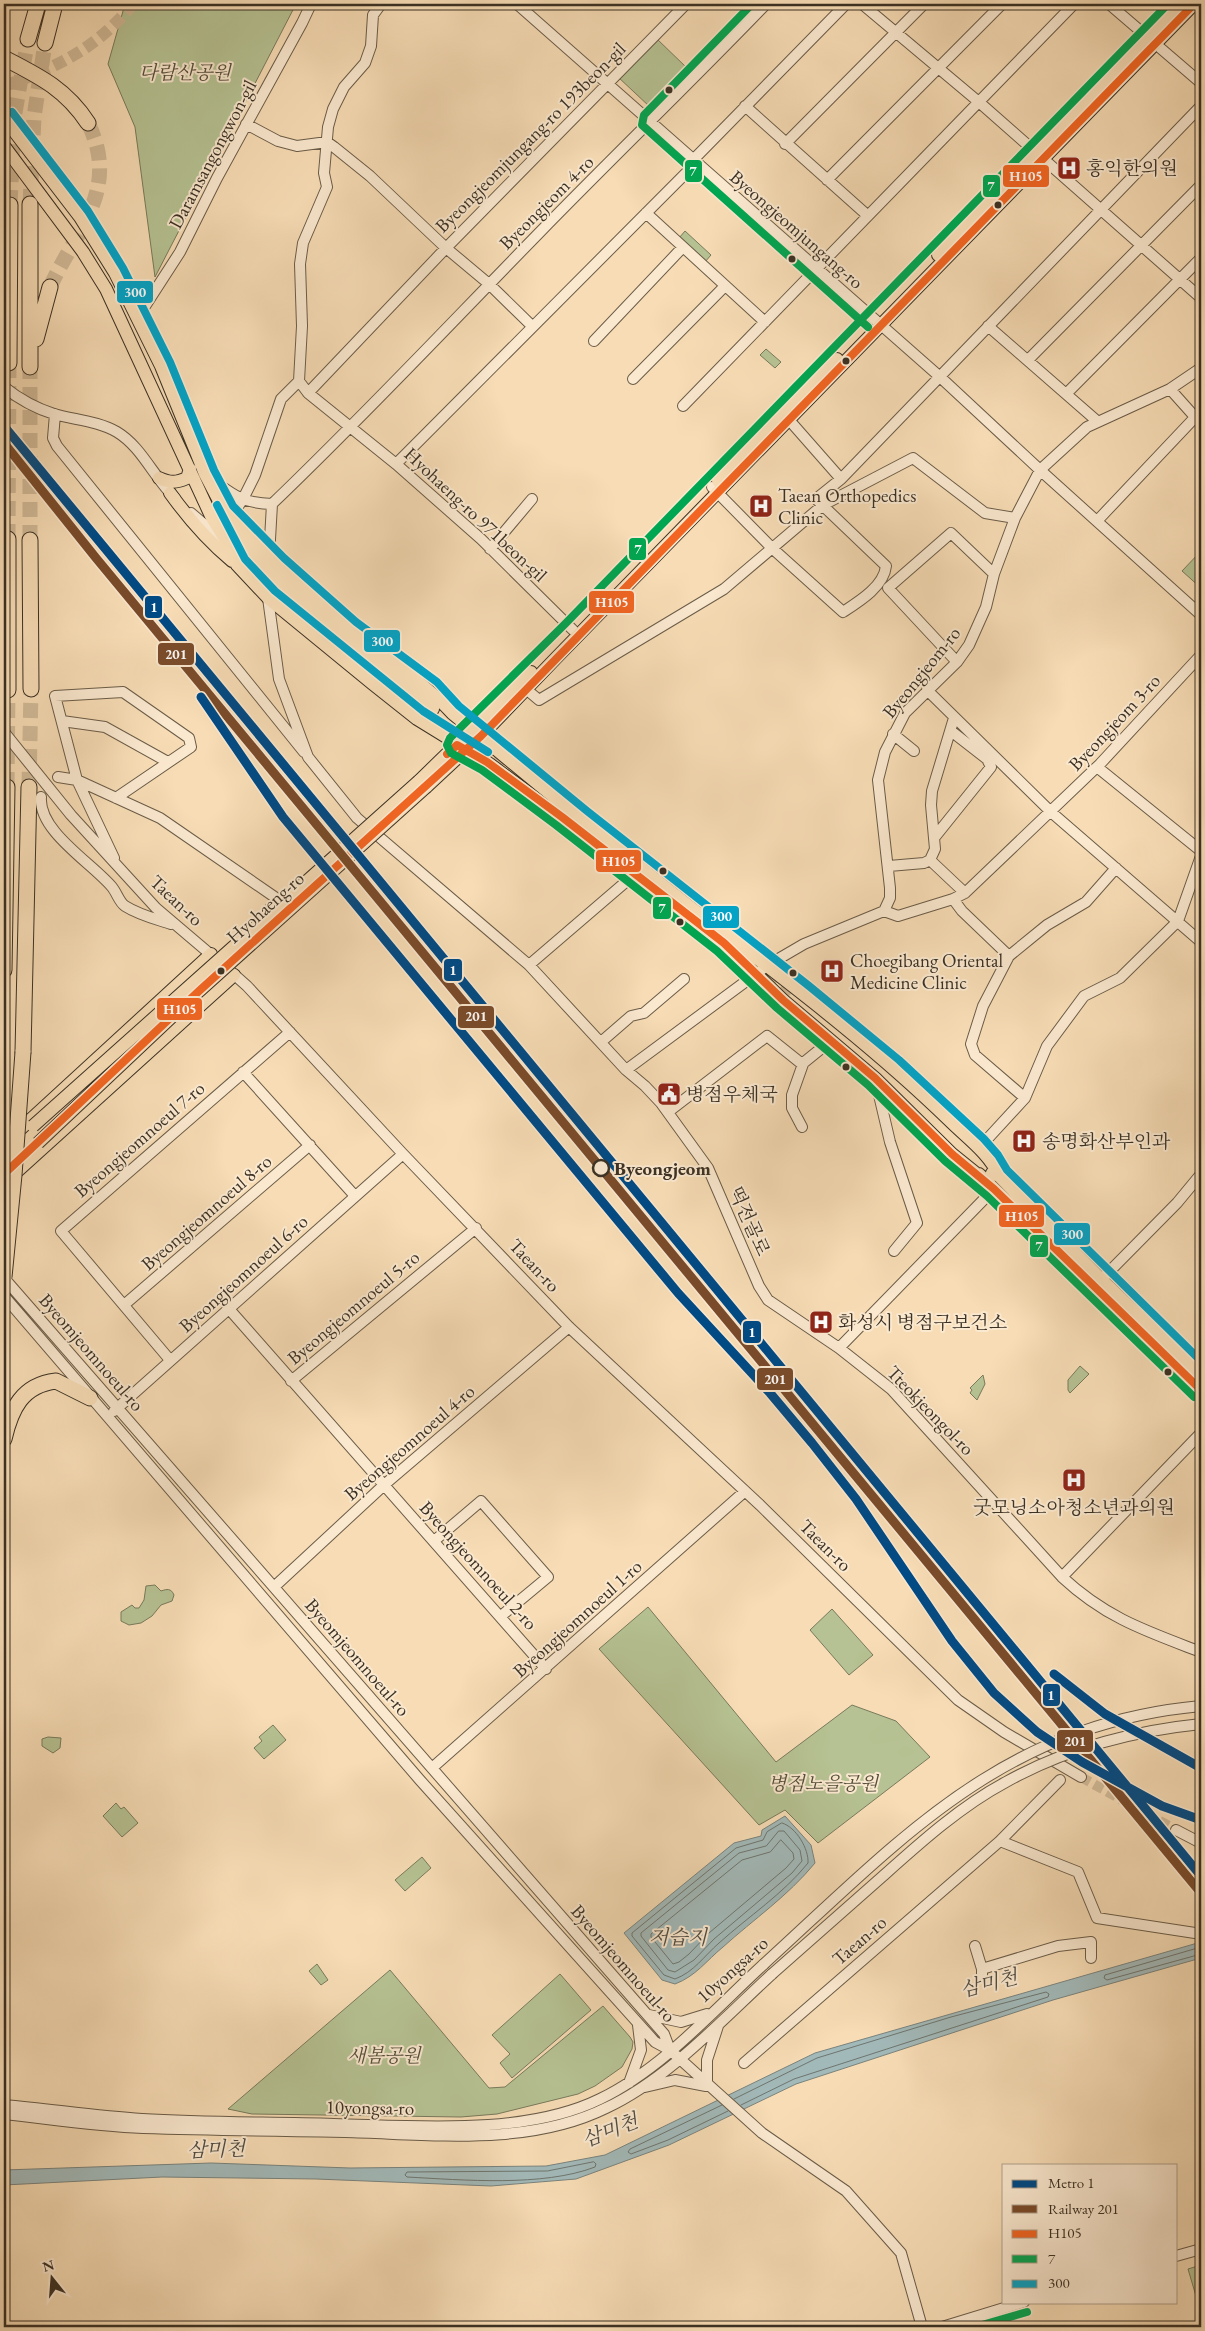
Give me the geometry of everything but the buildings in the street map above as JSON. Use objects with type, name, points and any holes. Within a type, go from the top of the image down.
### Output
[{"type":"highway","points":[[28,39],[38,4]]},
{"type":"highway","points":[[45,43],[55,4]]},
{"type":"highway","points":[[4,58],[40,77],[67,95],[88,123]]},
{"type":"highway","points":[[30,204],[30,367],[50,286]]},
{"type":"highway","points":[[4,326],[9,363],[10,205]]},
{"type":"highway","points":[[8,539],[8,690]]},
{"type":"highway","points":[[30,540],[31,689]]},
{"type":"highway","points":[[4,970],[6,787]]},
{"type":"highway","points":[[4,1277],[23,1052],[29,787]]},
{"type":"highway","points":[[4,1439],[12,1409],[18,1399],[36,1386],[56,1381],[90,1398]]},
{"type":"main road","name":"Hyohaeng-ro","points":[[1154,40],[1182,4]]},
{"type":"main road","name":"Hyohaeng-ro","points":[[4,1174],[477,733],[1040,155],[1154,40],[1194,4]]},
{"type":"main road","points":[[4,118],[80,217],[102,251],[138,316],[161,366],[205,474],[248,549],[272,574],[431,711],[285,600],[225,542]]},
{"type":"main road","points":[[4,146],[83,252],[106,289],[237,565]]},
{"type":"main road","name":"Hyohaeng-ro","points":[[523,686],[573,630],[715,490],[790,421],[878,323]]},
{"type":"main road","points":[[159,478],[170,483],[180,482],[187,478],[190,469]]},
{"type":"main road","points":[[170,493],[186,515],[216,548],[237,565],[268,598],[409,714],[461,748],[487,762],[554,811],[724,943],[756,973],[888,1062],[979,1148],[996,1168],[1000,1176],[1201,1390]]},
{"type":"main road","points":[[228,517],[350,630],[431,690],[452,713],[609,842],[768,965],[788,994],[952,1154],[984,1179],[1098,1282],[1200,1369]]},
{"type":"main road","points":[[4,1153],[422,784]]},
{"type":"main road","points":[[4,1144],[213,956]]},
{"type":"main road","points":[[4,1178],[13,1175],[234,975]]},
{"type":"main road","points":[[788,994],[895,1079],[992,1173],[1000,1176]]},
{"type":"main road","points":[[788,994],[876,1074],[977,1170],[984,1179]]},
{"type":"street","name":"Daramsangongwon-gil","points":[[138,316],[180,252],[311,4]]},
{"type":"street","points":[[352,427],[308,393],[299,381],[302,326],[300,264],[303,243],[327,187],[324,173],[326,142],[333,109],[344,87],[365,63],[371,46],[373,15],[381,4]]},
{"type":"street","name":"Byeongjeomjungang-ro","points":[[517,4],[939,376],[1201,615]]},
{"type":"street","name":"Byeongjeomjungang-ro 193beon-gil","points":[[326,142],[370,176],[446,248],[610,84],[686,4]]},
{"type":"street","name":"Byeongjeom 4-ro","points":[[272,504],[352,427],[489,284],[766,4]]},
{"type":"street","points":[[396,464],[646,213],[745,106],[846,4]]},
{"type":"street","points":[[862,4],[1040,155],[1201,298]]},
{"type":"street","points":[[785,144],[924,4]]},
{"type":"street","points":[[827,180],[1002,4]]},
{"type":"street","points":[[683,406],[867,216],[980,103],[1074,4]]},
{"type":"street","points":[[1109,4],[1154,40],[1201,84]]},
{"type":"street","points":[[745,106],[867,216]]},
{"type":"street","points":[[715,490],[773,548],[843,612],[879,584],[885,576],[886,566],[816,499],[840,479],[1201,106]]},
{"type":"street","points":[[246,124],[278,141],[297,146],[326,142]]},
{"type":"street","points":[[1028,360],[1201,185]]},
{"type":"street","points":[[646,213],[724,287],[765,322]]},
{"type":"street","points":[[594,341],[683,247]]},
{"type":"street","points":[[308,393],[446,248],[489,284],[532,326]]},
{"type":"street","points":[[1066,394],[1201,258]]},
{"type":"street","points":[[633,380],[724,287]]},
{"type":"street","points":[[988,326],[1096,421]]},
{"type":"street","name":"Byeongjeom-ro","points":[[884,911],[890,898],[878,780],[885,752],[905,713],[957,662],[970,645],[986,607],[994,574],[1015,518],[1040,470],[1096,421],[1170,389],[1201,368]]},
{"type":"street","points":[[228,517],[243,499],[255,475],[280,398],[299,381]]},
{"type":"street","points":[[4,387],[25,402],[55,414],[94,423],[118,432],[140,454],[170,493],[225,542]]},
{"type":"street","points":[[1097,521],[1198,414],[1170,389]]},
{"type":"street","name":"떡전골로","points":[[55,414],[53,438],[57,446],[357,818],[529,965],[626,1070],[648,1089],[668,1112],[708,1168],[759,1286],[768,1300],[839,1348]]},
{"type":"street","points":[[790,421],[840,479]]},
{"type":"street","name":"Hyohaeng-ro 971beon-gil","points":[[352,427],[490,549],[573,630]]},
{"type":"street","points":[[523,686],[539,700],[724,589],[823,505],[913,458],[985,513],[1015,518]]},
{"type":"street","points":[[205,474],[235,497],[258,504],[272,504],[269,557]]},
{"type":"street","points":[[490,549],[532,499]]},
{"type":"street","points":[[957,662],[888,588],[951,533],[994,574]]},
{"type":"street","points":[[268,598],[279,679],[308,757]]},
{"type":"street","name":"Byeongjeom 3-ro","points":[[884,911],[898,916],[953,899],[966,892],[1096,767],[1201,655]]},
{"type":"street","points":[[927,690],[1050,812],[1178,920],[1201,942]]},
{"type":"street","points":[[116,798],[191,747],[189,738],[123,692],[55,696],[77,780],[119,868]]},
{"type":"street","points":[[888,866],[916,865],[930,860],[935,848],[931,805],[932,791],[954,718]]},
{"type":"street","points":[[62,721],[105,727],[168,762]]},
{"type":"street","points":[[934,838],[991,767],[987,759],[951,731]]},
{"type":"street","name":"Taean-ro","points":[[4,732],[71,814],[156,908],[234,975],[569,1327],[744,1492],[760,1504],[958,1700],[1004,1732],[1081,1777]]},
{"type":"street","points":[[893,734],[914,751]]},
{"type":"street","points":[[1096,767],[1201,851]]},
{"type":"street","points":[[58,777],[77,780],[160,818],[279,900],[213,956]]},
{"type":"street","points":[[42,796],[41,806],[52,828],[112,888],[124,905],[143,915],[175,925]]},
{"type":"street","points":[[979,1148],[1025,1098],[1047,1046],[1084,996],[1120,978],[1178,920],[1201,856]]},
{"type":"street","points":[[930,860],[966,892]]},
{"type":"street","points":[[1025,1098],[975,1055],[971,1044],[983,1006],[1010,956],[1047,925],[1086,902],[1116,868]]},
{"type":"street","points":[[529,965],[635,874]]},
{"type":"street","points":[[953,899],[962,911],[1010,956]]},
{"type":"street","points":[[626,1070],[768,965],[804,944],[884,911]]},
{"type":"street","points":[[601,1042],[631,1016],[644,1013],[684,979]]},
{"type":"street","points":[[290,1032],[243,1072],[355,1196]]},
{"type":"street","points":[[668,1112],[767,1036],[803,1064]]},
{"type":"street","points":[[802,1127],[792,1108],[792,1095],[803,1064],[823,1047]]},
{"type":"street","name":"Byeongjeomnoeul 7-ro","points":[[170,1360],[61,1231],[243,1072]]},
{"type":"street","points":[[875,1078],[890,1142],[917,1222],[894,1251]]},
{"type":"street","name":"Byeongjeomnoeul 8-ro","points":[[124,1305],[310,1145]]},
{"type":"street","name":"Byeongjeomnoeul 6-ro","points":[[106,1417],[403,1154]]},
{"type":"street","points":[[1098,1282],[1177,1204],[1201,1174]]},
{"type":"street","points":[[839,1348],[994,1189]]},
{"type":"street","name":"Byeongjeomnoeul 5-ro","points":[[384,1485],[291,1381],[476,1228]]},
{"type":"street","name":"Byeomjeomnoeul-ro","points":[[4,1277],[664,2034],[670,2050]]},
{"type":"street","name":"Byeomjeomnoeul-ro","points":[[4,1296],[106,1417],[457,1821],[654,2042],[670,2050]]},
{"type":"street","points":[[229,1309],[291,1381]]},
{"type":"street","name":"Byeongjeomnoeul 4-ro","points":[[274,1587],[384,1485],[569,1327]]},
{"type":"street","name":"Tteokjeongol-ro","points":[[839,1348],[891,1389],[1062,1577],[1091,1602],[1110,1615],[1130,1625],[1201,1652]]},
{"type":"street","points":[[77,1383],[86,1379],[88,1374]]},
{"type":"street","points":[[1062,1577],[1201,1433]]},
{"type":"street","points":[[134,1449],[135,1443],[144,1439]]},
{"type":"street","name":"Byeongjeomnoeul 2-ro","points":[[384,1485],[546,1669]]},
{"type":"street","name":"Byeongjeomnoeul 1-ro","points":[[432,1768],[744,1492]]},
{"type":"street","points":[[434,1542],[481,1501],[548,1577],[501,1616]]},
{"type":"street","points":[[228,1558],[236,1559],[240,1556],[242,1550]]},
{"type":"street","points":[[292,1631],[298,1622],[304,1622]]},
{"type":"street","name":"10yongsa-ro","points":[[4,2114],[141,2128],[483,2134],[562,2124],[606,2108],[636,2084],[710,2013],[907,1834],[956,1795],[984,1777],[1039,1748],[1085,1730],[1132,1716],[1201,1706]]},
{"type":"street","name":"10yongsa-ro","points":[[4,2105],[142,2119],[473,2126],[520,2121],[567,2112],[636,2084],[679,2058],[932,1834],[1005,1782],[1078,1749],[1142,1732],[1201,1724]]},
{"type":"street","points":[[384,1738],[389,1737],[397,1728]]},
{"type":"street","name":"Taean-ro","points":[[744,2062],[1000,1841],[1060,1780]]},
{"type":"street","points":[[457,1821],[458,1815],[463,1810],[469,1811]]},
{"type":"street","points":[[1176,1830],[1201,1843]]},
{"type":"street","points":[[1000,1841],[1078,1872],[1097,1918],[1196,1934]]},
{"type":"street","points":[[975,1946],[982,1973],[1058,1946],[1091,1942],[1091,1958]]},
{"type":"street","points":[[708,2086],[675,2080],[636,2084],[641,2050],[637,2022],[645,2019],[646,2014],[681,2022],[710,2013]]},
{"type":"street","points":[[708,2086],[707,2060],[709,2048],[720,2023]]},
{"type":"street","points":[[670,2050],[762,2134],[846,2191],[901,2253],[922,2327]]},
{"type":"street","points":[[1178,2255],[1201,2249]]},
{"type":"street","points":[[942,2327],[1017,2304]]},
{"type":"green space","name":"다람산공원","points":[[125,4],[296,4],[155,277],[135,127],[108,64]]},
{"type":"green space","points":[[656,38],[687,68],[650,107],[618,77]]},
{"type":"green space","points":[[685,231],[711,255],[705,262],[679,238]]},
{"type":"green space","points":[[766,349],[781,362],[775,368],[760,355]]},
{"type":"green space","points":[[1201,551],[1201,588],[1182,571]]},
{"type":"green space","points":[[1080,1366],[1089,1374],[1070,1393],[1068,1390],[1068,1380]]},
{"type":"green space","points":[[983,1375],[985,1384],[977,1400],[970,1393],[972,1390],[970,1388]]},
{"type":"green space","points":[[155,1585],[161,1591],[172,1591],[174,1595],[172,1601],[161,1605],[152,1616],[141,1623],[129,1625],[121,1621],[121,1612],[132,1605],[135,1608],[139,1608],[144,1600],[146,1586]]},
{"type":"green space","name":"병점노을공원","points":[[648,1607],[776,1762],[852,1705],[896,1721],[930,1757],[818,1843],[785,1810],[759,1825],[599,1649]]},
{"type":"green space","points":[[832,1609],[873,1655],[849,1675],[810,1630]]},
{"type":"green space","points":[[273,1725],[286,1740],[264,1759],[254,1748],[262,1741],[259,1737]]},
{"type":"green space","points":[[48,1737],[61,1738],[60,1748],[53,1753],[42,1746],[42,1739]]},
{"type":"green space","points":[[116,1803],[121,1809],[124,1807],[138,1823],[122,1837],[103,1816]]},
{"type":"green space","points":[[422,1857],[431,1868],[405,1891],[395,1880]]},
{"type":"green space","points":[[317,1964],[328,1980],[321,1985],[309,1971]]},
{"type":"green space","name":"새봄공원","points":[[390,1970],[489,2088],[505,2087],[603,2006],[630,2037],[633,2042],[632,2049],[622,2067],[595,2086],[578,2094],[497,2114],[461,2117],[252,2114],[228,2109]]},
{"type":"green space","points":[[560,1974],[591,2010],[512,2078],[500,2063],[510,2054],[492,2035]]},
{"type":"green space","points":[[1201,2265],[1201,2313],[1188,2269]]},
{"type":"water","name":"저습지","points":[[785,1816],[811,1845],[815,1863],[782,1897],[695,1972],[675,1984],[662,1980],[624,1933],[734,1843],[761,1836],[762,1830]]},
{"type":"water","points":[[1201,1942],[1201,1958],[1053,2000],[796,2084],[669,2145],[576,2179],[491,2186],[316,2179],[162,2177],[4,2185],[4,2170],[211,2163],[350,2168],[546,2166],[605,2155],[815,2053]]},
{"type":"tunnel","points":[[4,86],[58,64],[90,45],[119,20],[133,4]]},
{"type":"tunnel","points":[[10,205],[14,118],[28,39]]},
{"type":"tunnel","points":[[30,204],[34,117],[45,43]]},
{"type":"tunnel","points":[[50,287],[82,228],[91,209],[97,189],[100,169],[97,147],[88,123]]},
{"type":"tunnel","points":[[8,539],[9,363]]},
{"type":"tunnel","points":[[30,367],[30,540]]},
{"type":"tunnel","points":[[29,787],[31,689]]},
{"type":"tunnel","points":[[7,787],[8,690]]},
{"type":"tunnel","points":[[428,714],[468,745]]},
{"type":"tunnel","points":[[466,735],[543,796]]},
{"type":"tunnel","points":[[599,848],[709,935]]},
{"type":"tunnel","points":[[754,963],[791,994]]},
{"type":"tunnel","points":[[1081,1777],[1176,1830]]},
{"type":"metro line","name":"1","points":[[4,426],[1201,1876]]},
{"type":"metro line","name":"1","points":[[201,697],[283,817],[678,1293],[770,1393],[812,1443],[856,1499],[952,1641],[994,1693],[1037,1732],[1082,1762],[1162,1806],[1201,1820]]},
{"type":"metro line","name":"1","points":[[1054,1674],[1105,1714],[1201,1768]]},
{"type":"rail line","name":"201","points":[[4,443],[96,558],[1201,1893]]},
{"type":"transit line","name":"7","points":[[752,4],[644,115],[642,125],[868,327]]},
{"type":"transit line","name":"7","points":[[1168,4],[566,623],[450,738],[447,745],[451,753],[482,770],[556,825],[717,951],[777,1008],[868,1085],[945,1161],[987,1196],[1194,1397]]},
{"type":"transit line","name":"H105","points":[[4,1174],[199,991],[481,736],[1194,4]]},
{"type":"transit line","name":"300","points":[[12,112],[88,211],[123,268],[170,362],[214,470],[233,506],[284,558],[356,622],[437,682],[459,706],[587,811],[809,986],[899,1060],[984,1139],[998,1155],[1007,1170],[1201,1361]]},
{"type":"transit line","name":"300","points":[[217,505],[245,559],[275,591],[423,711],[488,752]]},
{"type":"transit line","name":"H105","points":[[447,754],[457,745],[487,762],[562,817],[724,943],[783,1000],[875,1078],[952,1154],[994,1189],[1201,1390]]},
{"type":"transit line","name":"7","points":[[975,2327],[1027,2312]]},
{"type":"place","name":"홍익한의원","points":[[1069,168]]},
{"type":"place","name":"Taean Orthopedics Clinic","points":[[761,506]]},
{"type":"place","name":"Choegibang Oriental Medicine Clinic","points":[[832,971]]},
{"type":"place","name":"병점우체국","points":[[669,1094]]},
{"type":"place","name":"송명화산부인과","points":[[1024,1141]]},
{"type":"place","name":"Byeongjeom","points":[[601,1168]]},
{"type":"place","name":"화성시 병점구보건소","points":[[821,1322]]},
{"type":"place","name":"굿모닝소아청소년과의원","points":[[1074,1480]]},
{"type":"water label","name":"삼미천","points":[[989,1983]]},
{"type":"water label","name":"삼미천","points":[[610,2130]]},
{"type":"water label","name":"삼미천","points":[[216,2149]]}]
